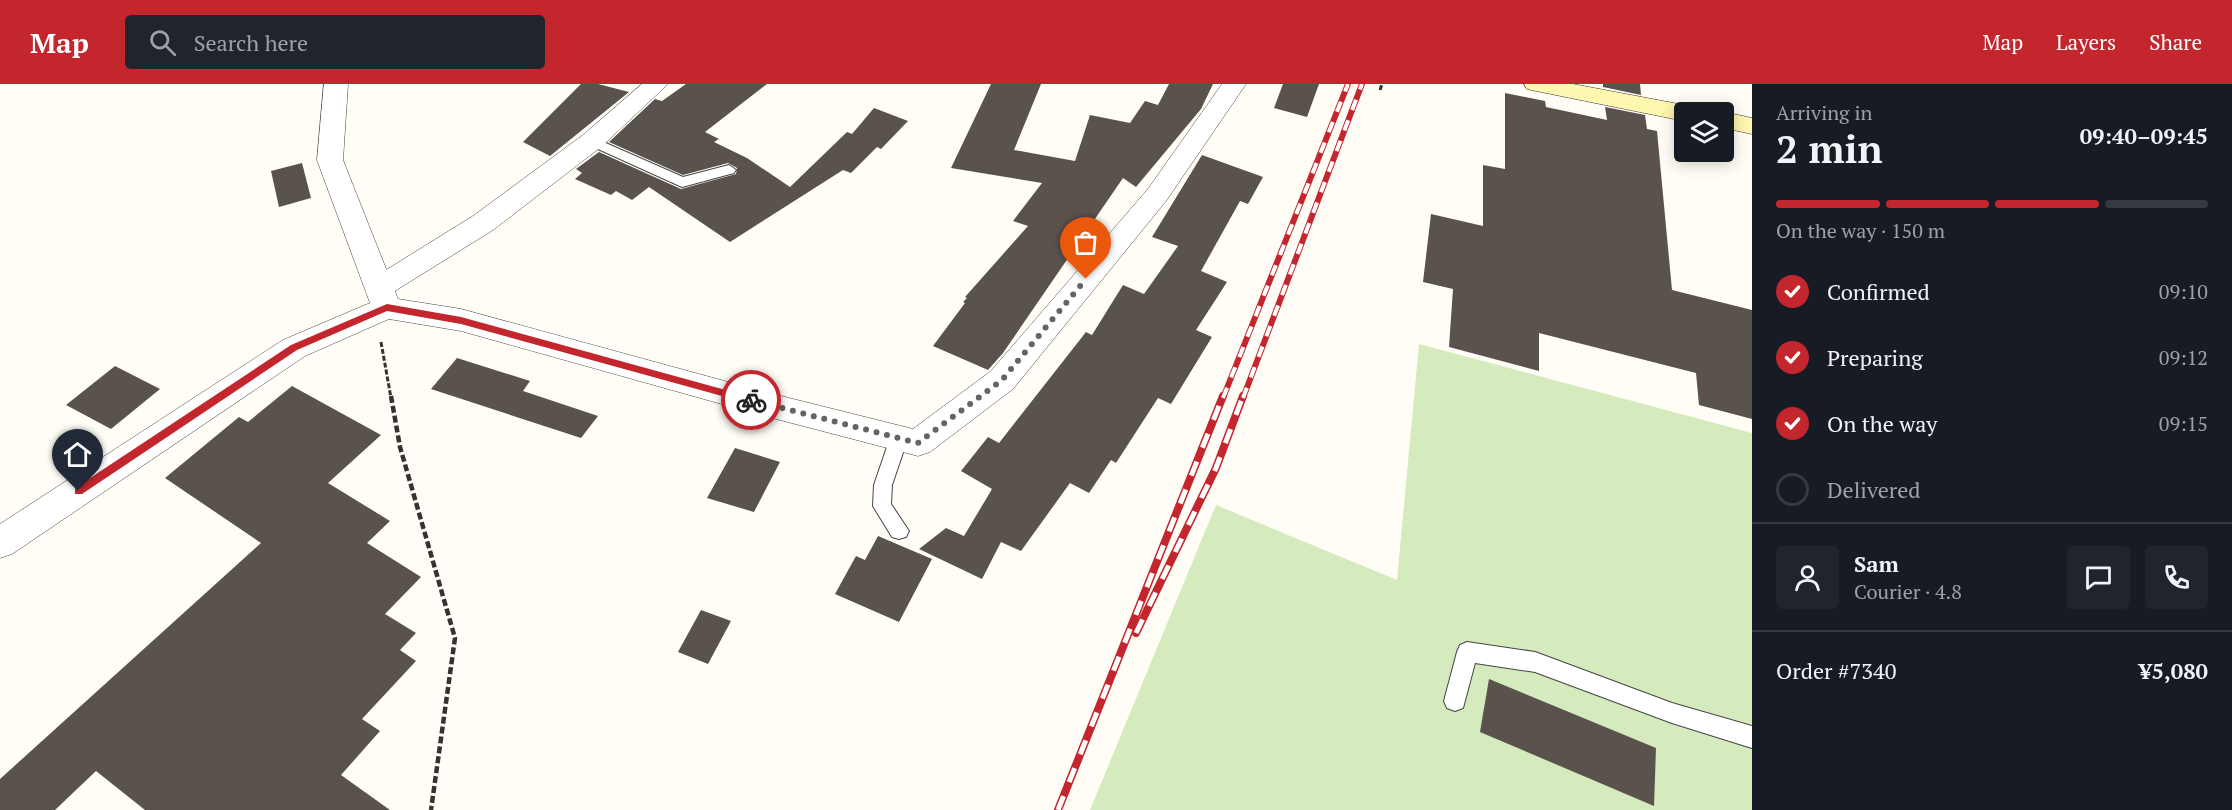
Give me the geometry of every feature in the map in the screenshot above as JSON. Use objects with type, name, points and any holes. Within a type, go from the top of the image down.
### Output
[{"type":"main road","points":[[1536,84],[1674,110]]},
{"type":"main road","points":[[1734,122],[1752,126]]},
{"type":"street","points":[[336,84],[330,160],[383,298]]},
{"type":"street","points":[[0,543],[294,348],[383,298],[592,141],[656,84]]},
{"type":"street","points":[[383,298],[761,403],[918,443],[1002,380],[1157,195],[1234,84]]},
{"type":"lane","points":[[592,141],[682,182],[729,170]]},
{"type":"lane","points":[[899,438],[883,484],[882,506],[899,531]]},
{"type":"lane","points":[[1455,701],[1467,652],[1535,662],[1672,712],[1752,737]]},
{"type":"path","points":[[1380,90],[1382,84]]},
{"type":"path","points":[[383,298],[380,334],[400,447],[455,638],[431,810]]},
{"type":"green space","points":[[1419,344],[1752,433],[1752,810],[1090,810],[1216,505],[1397,580]]},
{"type":"building","points":[[581,84],[598,84],[629,92],[550,156],[523,142]]},
{"type":"building","points":[[686,84],[767,84],[705,132],[719,139],[714,142],[747,158],[790,187],[847,132],[852,134],[874,108],[908,121],[881,149],[877,147],[851,173],[843,170],[730,242],[649,187],[632,200],[616,191],[611,195],[575,179],[582,173],[576,169],[599,152],[681,189],[736,174],[737,168],[728,163],[683,175],[609,142],[655,99],[662,101]]},
{"type":"building","points":[[991,84],[1041,84],[1014,150],[1075,161],[1090,115],[1130,123],[1145,101],[1158,105],[1169,84],[1213,84],[1201,109],[1136,187],[1123,178],[1003,353],[988,370],[933,346],[965,303],[963,302],[967,298],[965,297],[1028,226],[1013,221],[1042,183],[951,168]]},
{"type":"building","points":[[1283,84],[1319,84],[1307,117],[1274,108]]},
{"type":"building","points":[[1603,84],[1640,84],[1641,95],[1603,87]]},
{"type":"building","points":[[1505,93],[1545,101],[1546,107],[1607,120],[1605,107],[1645,115],[1647,129],[1657,131],[1672,290],[1752,310],[1752,419],[1699,405],[1696,373],[1539,333],[1539,371],[1449,347],[1453,289],[1423,282],[1431,214],[1483,226],[1483,165],[1505,169]]},
{"type":"building","points":[[1202,155],[1263,177],[1248,204],[1240,201],[1201,271],[1227,282],[1196,330],[1212,337],[1171,404],[1158,398],[1116,463],[1111,460],[1089,493],[1070,483],[1021,551],[1001,542],[982,579],[919,549],[946,528],[964,536],[992,489],[961,471],[988,437],[999,443],[1086,332],[1092,335],[1123,285],[1144,294],[1178,246],[1152,237]]},
{"type":"building","points":[[302,163],[311,198],[279,207],[271,171]]},
{"type":"building","points":[[457,358],[530,381],[523,391],[598,416],[581,438],[431,389]]},
{"type":"building","points":[[115,366],[160,389],[111,429],[66,405]]},
{"type":"building","points":[[292,386],[381,435],[328,483],[390,521],[367,543],[421,577],[385,614],[416,633],[400,650],[416,661],[362,719],[380,731],[341,775],[390,810],[145,810],[96,771],[55,810],[0,810],[0,779],[261,543],[165,478],[239,417],[248,422]]},
{"type":"building","points":[[735,448],[780,462],[754,512],[707,498]]},
{"type":"building","points":[[878,536],[932,559],[899,622],[835,594],[856,556],[865,560]]},
{"type":"building","points":[[701,610],[731,621],[708,664],[678,652]]},
{"type":"building","points":[[1489,679],[1656,748],[1654,806],[1480,732]]},
{"type":"railway","points":[[1223,398],[1348,84]]},
{"type":"railway","points":[[1243,398],[1362,84]]},
{"type":"railway","points":[[1058,810],[1223,396]]},
{"type":"railway","points":[[1136,633],[1216,468],[1243,396]]},
{"type":"way so far","points":[[751,400],[918,443],[1002,380],[1086,279]]},
{"type":"route","points":[[78,491],[294,348],[387,308],[461,320],[751,400]]}]
